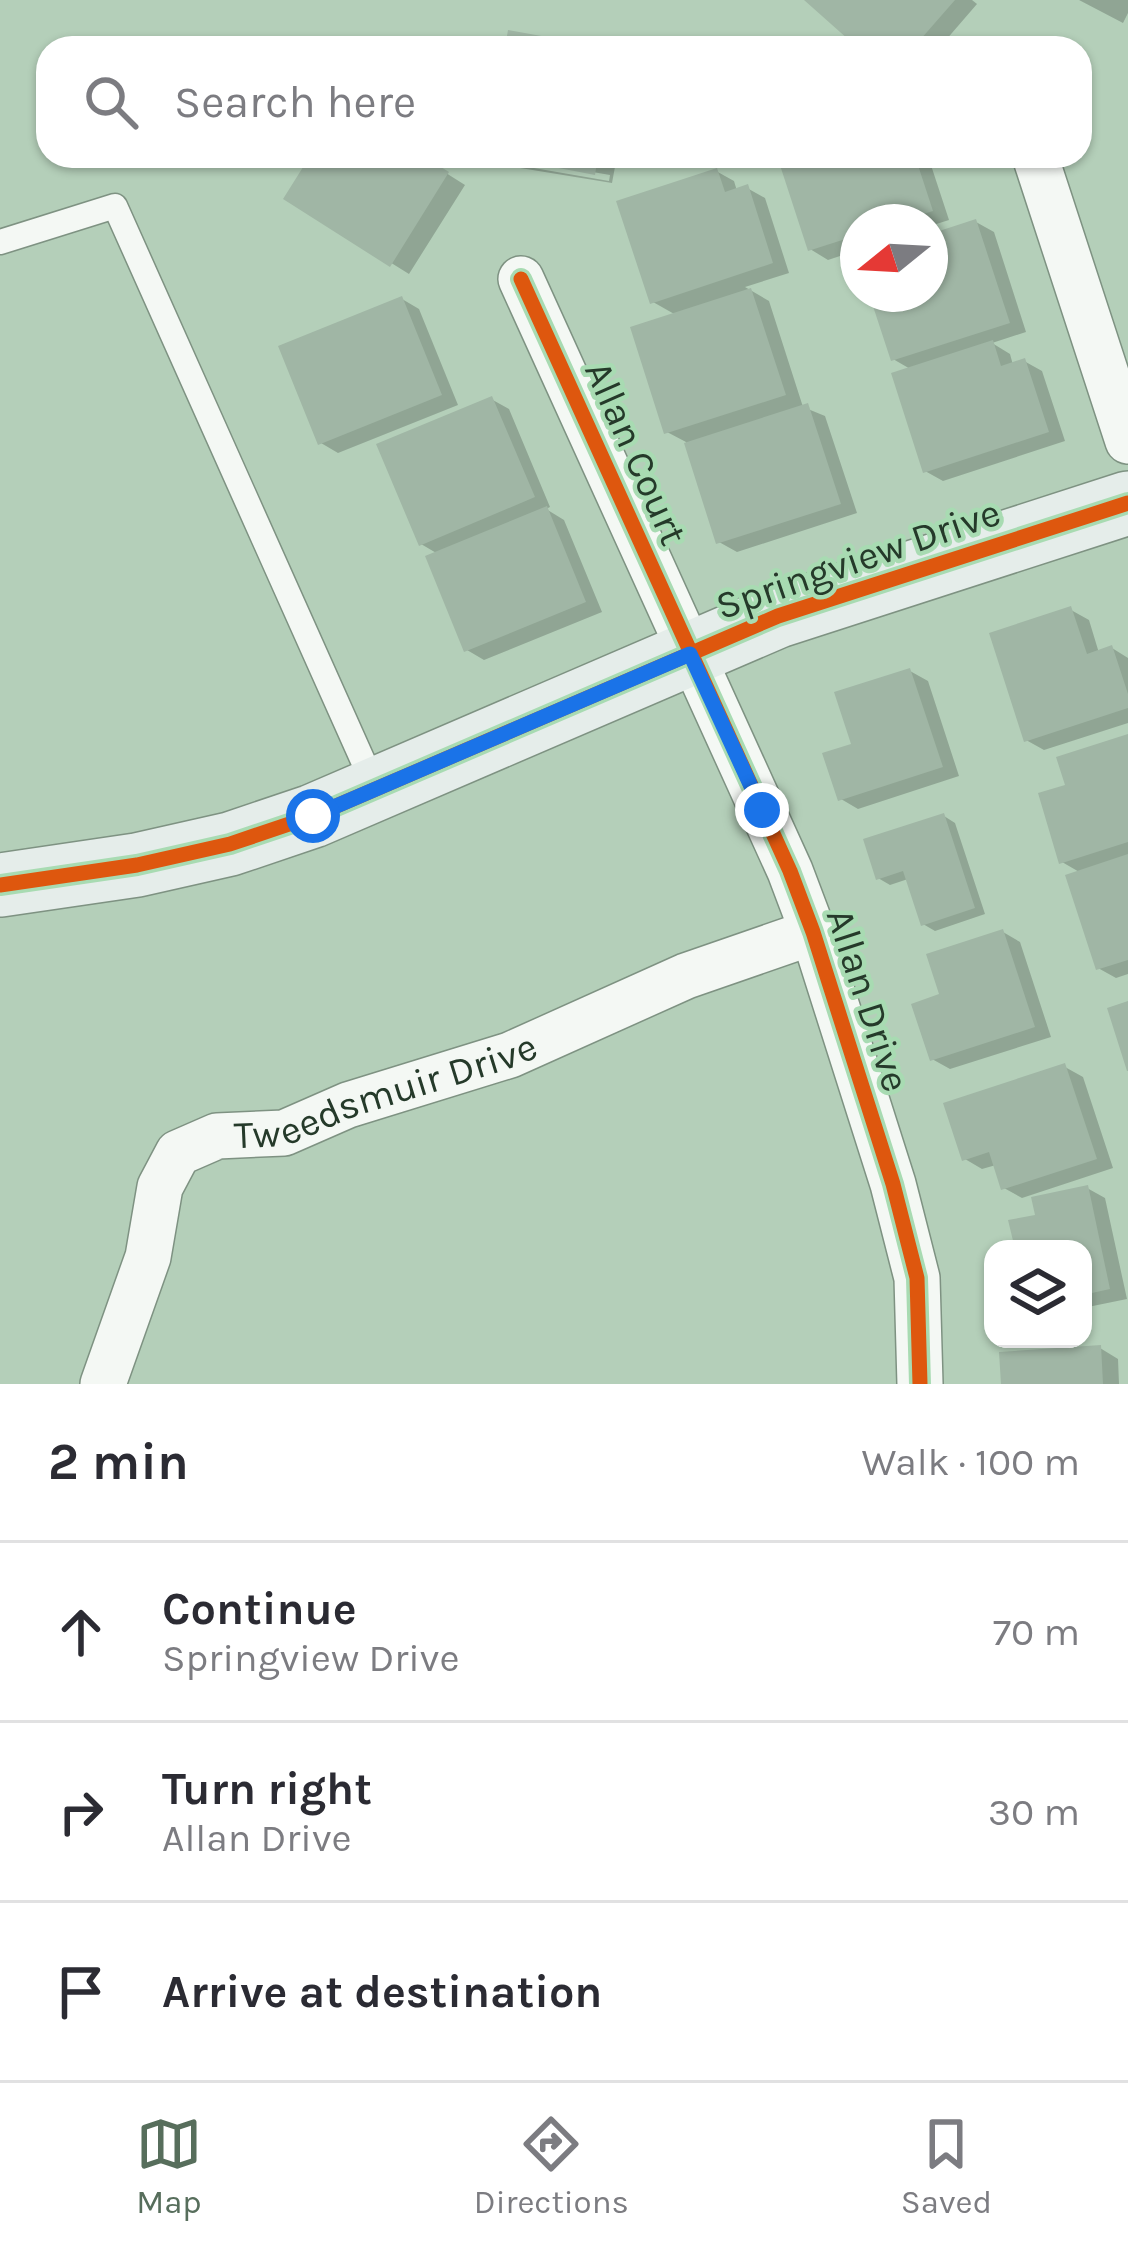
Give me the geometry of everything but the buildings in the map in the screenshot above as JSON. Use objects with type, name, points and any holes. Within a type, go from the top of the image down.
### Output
[{"type":"street","points":[[1040,168],[1128,441]]},
{"type":"street","name":"Allan Court","points":[[521,279],[690,654]]},
{"type":"street","name":"Springview Drive","points":[[0,885],[136,865],[230,844],[376,790],[778,616],[1128,503]]},
{"type":"street","name":"Allan Drive","points":[[690,654],[781,850],[813,932],[893,1184],[917,1278],[920,1384]]},
{"type":"street","name":"Tweedsmuir Drive","points":[[104,1384],[148,1257],[160,1187],[178,1153],[217,1136],[284,1133],[349,1105],[510,1055],[686,976],[813,932]]},
{"type":"lane","points":[[0,242],[115,206],[376,790]]},
{"type":"cycle path","points":[[521,279],[790,871],[813,932],[893,1184],[917,1278],[920,1384]]},
{"type":"cycle path","points":[[0,885],[137,865],[230,844],[313,816],[778,616],[1128,503]]},
{"type":"route","points":[[313,816],[690,654],[762,810]]}]
